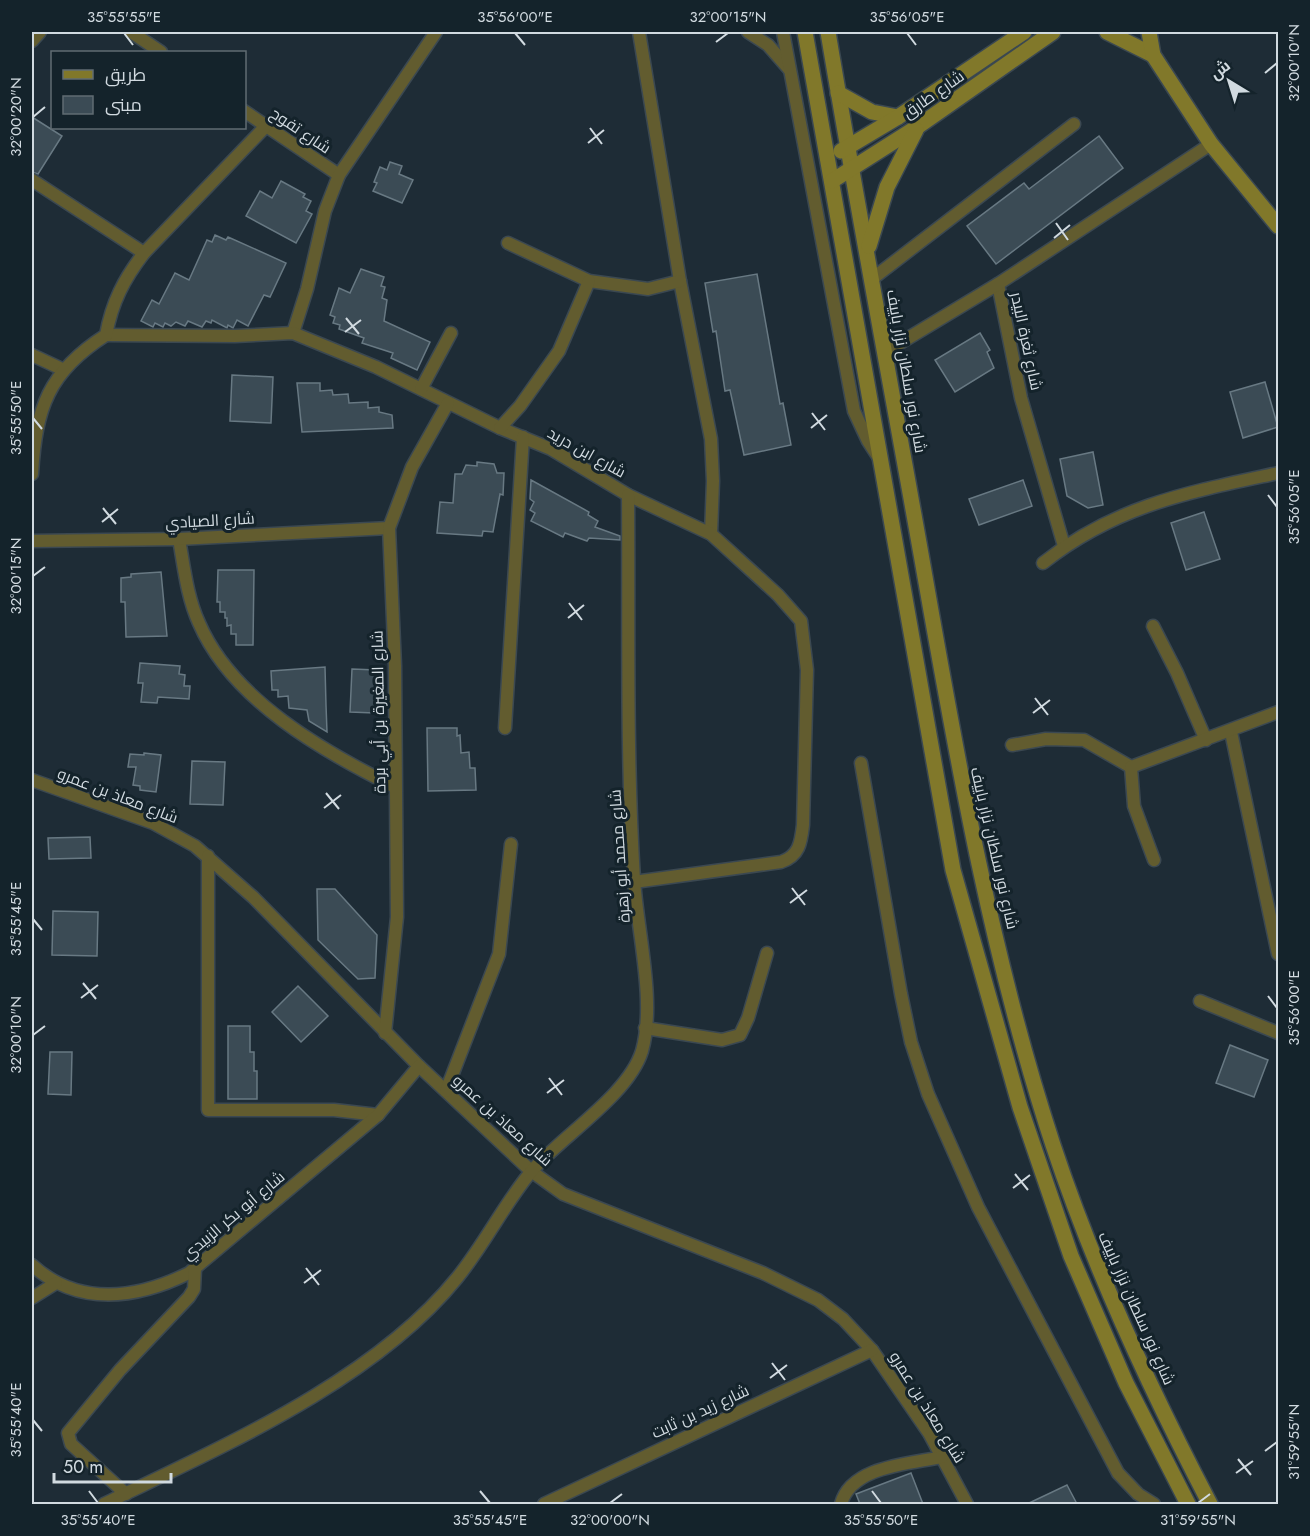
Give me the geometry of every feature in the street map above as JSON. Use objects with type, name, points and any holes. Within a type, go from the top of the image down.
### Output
[{"type":"main road","points":[[805,32],[942,820],[953,870],[995,1024],[1044,1180],[1071,1256],[1126,1383],[1188,1504]]},
{"type":"main road","name":"شارع نور سلطان نزار باييف","points":[[828,32],[966,805],[1030,1070],[1081,1224],[1172,1432],[1210,1504]]},
{"type":"main road","name":"شارع طارق","points":[[828,159],[898,117],[1024,32]]},
{"type":"main road","name":"شارع طارق","points":[[832,181],[917,127],[1053,32]]},
{"type":"main road","points":[[1107,32],[1154,55]]},
{"type":"main road","points":[[1149,32],[1154,55],[1211,144],[1278,226]]},
{"type":"main road","points":[[838,93],[872,112],[898,117]]},
{"type":"main road","points":[[867,252],[887,187],[917,127]]},
{"type":"street","points":[[32,41],[40,32]]},
{"type":"street","points":[[131,32],[160,51]]},
{"type":"street","points":[[293,333],[307,289],[325,211],[339,176],[436,32]]},
{"type":"street","points":[[639,32],[680,281],[711,439],[713,481],[711,534]]},
{"type":"street","points":[[748,32],[768,45],[790,70]]},
{"type":"street","points":[[783,32],[854,411],[863,433],[880,460]]},
{"type":"street","name":"شارع تفوح","points":[[246,112],[339,176]]},
{"type":"street","points":[[872,279],[1074,124]]},
{"type":"street","points":[[32,474],[37,419],[64,370],[86,348],[106,335],[110,310],[119,289],[144,253],[266,126]]},
{"type":"street","name":"شارع ثغرة البيدر","points":[[1064,546],[1024,409],[998,284],[1211,144]]},
{"type":"street","points":[[32,180],[144,253]]},
{"type":"street","points":[[508,243],[589,281],[648,289],[680,281]]},
{"type":"street","points":[[500,428],[559,351],[589,281]]},
{"type":"street","points":[[885,352],[998,284]]},
{"type":"street","name":"شارع ابن دريد","points":[[106,335],[236,336],[293,333],[376,367],[448,404],[574,461],[628,495],[711,534],[778,595],[801,621],[807,670],[804,825],[799,849],[790,859],[781,862],[634,882]]},
{"type":"street","points":[[421,389],[451,333]]},
{"type":"street","points":[[32,355],[64,370]]},
{"type":"street","name":"شارع المغيرة بن أبي بردة","points":[[385,1033],[397,917],[395,666],[389,528],[412,467],[448,404]]},
{"type":"street","points":[[505,728],[523,437]]},
{"type":"street","points":[[1043,562],[1092,528],[1127,512],[1170,498],[1278,473]]},
{"type":"street","name":"شارع محمد أبو زهرة","points":[[104,1504],[248,1434],[318,1393],[385,1346],[423,1313],[457,1278],[531,1171],[582,1126],[631,1073],[641,1053],[645,1028],[642,952],[634,882],[628,748],[628,495]]},
{"type":"street","name":"شارع الصيادي","points":[[32,540],[179,539],[389,528]]},
{"type":"street","points":[[179,539],[190,599],[199,623],[232,673],[302,735],[351,765],[395,787]]},
{"type":"street","points":[[1153,626],[1177,673],[1206,740]]},
{"type":"street","points":[[1012,745],[1046,739],[1084,740],[1131,767],[1231,732],[1278,712]]},
{"type":"street","points":[[1231,732],[1278,954]]},
{"type":"street","points":[[861,763],[901,994],[911,1042],[928,1094],[978,1207],[1118,1473],[1138,1494],[1154,1504]]},
{"type":"street","points":[[1131,767],[1134,806],[1154,860]]},
{"type":"street","name":"شارع معاذ بن عمرو","points":[[32,780],[170,830],[208,856],[253,897],[419,1066],[531,1171],[563,1194],[800,1289],[843,1319],[872,1350],[912,1408],[967,1504]]},
{"type":"street","points":[[446,1091],[498,954],[511,844]]},
{"type":"street","points":[[208,856],[208,1110],[334,1110],[378,1115]]},
{"type":"street","points":[[645,1028],[722,1040],[740,1035],[748,1018],[767,953]]},
{"type":"street","points":[[1200,1001],[1278,1033]]},
{"type":"street","name":"شارع أبو بكر الزبيدي","points":[[32,1265],[56,1283],[75,1291],[136,1293],[160,1287],[195,1269],[378,1115],[419,1066]]},
{"type":"street","points":[[126,1494],[71,1444],[68,1433],[120,1370],[189,1297],[195,1285],[195,1269]]},
{"type":"street","points":[[32,1298],[56,1283]]},
{"type":"street","name":"شارع زيد بن ثابت","points":[[544,1504],[872,1350]]},
{"type":"street","points":[[841,1504],[848,1489],[868,1474],[942,1457]]},
{"type":"building","points":[[32,117],[62,136],[38,174],[32,172]]},
{"type":"building","points":[[1099,136],[1123,168],[996,264],[967,226],[1024,183],[1029,189]]},
{"type":"building","points":[[390,162],[402,166],[399,174],[413,180],[402,203],[373,191],[380,167],[387,170]]},
{"type":"building","points":[[281,181],[305,194],[303,197],[311,201],[306,211],[312,214],[296,243],[246,216],[260,191],[272,198]]},
{"type":"building","points":[[215,235],[226,240],[228,237],[286,263],[270,297],[264,295],[248,326],[237,320],[233,328],[228,325],[227,328],[212,320],[211,323],[206,321],[202,327],[188,321],[185,326],[176,322],[171,326],[165,323],[163,327],[155,323],[153,327],[141,321],[152,300],[159,304],[175,273],[189,280],[207,240],[212,242]]},
{"type":"building","points":[[361,269],[384,277],[381,286],[385,287],[382,298],[387,300],[384,321],[430,342],[417,370],[391,358],[393,353],[362,343],[364,338],[339,329],[340,325],[333,323],[335,317],[330,315],[339,288],[350,293]]},
{"type":"building","points":[[757,274],[780,404],[783,403],[791,445],[744,455],[730,390],[725,391],[716,331],[713,332],[705,283]]},
{"type":"building","points":[[980,333],[990,350],[987,352],[994,368],[955,392],[935,360]]},
{"type":"building","points":[[232,375],[273,377],[271,423],[230,421]]},
{"type":"building","points":[[1265,382],[1278,427],[1243,438],[1230,392]]},
{"type":"building","points":[[297,383],[320,383],[320,391],[332,390],[333,395],[348,394],[349,403],[368,402],[368,408],[379,407],[379,412],[392,415],[393,428],[302,432]]},
{"type":"building","points":[[1093,452],[1103,505],[1088,508],[1067,496],[1060,459]]},
{"type":"building","points":[[477,462],[494,464],[497,473],[504,473],[503,495],[500,494],[493,532],[483,531],[482,536],[437,533],[440,502],[453,503],[455,474],[462,474],[466,465],[477,466]]},
{"type":"building","points":[[531,480],[589,512],[588,515],[598,521],[595,527],[620,536],[620,540],[589,538],[587,541],[565,533],[563,537],[531,521],[535,513],[530,510],[534,502],[530,499]]},
{"type":"building","points":[[1023,480],[1032,506],[979,525],[969,499]]},
{"type":"building","points":[[1204,512],[1220,559],[1186,570],[1171,523]]},
{"type":"building","points":[[218,570],[254,570],[253,645],[236,645],[236,634],[231,634],[231,625],[227,626],[225,612],[220,612],[220,602],[217,602]]},
{"type":"building","points":[[161,572],[167,636],[126,637],[125,602],[121,602],[121,578],[131,577],[131,574]]},
{"type":"building","points":[[140,663],[180,666],[179,674],[185,675],[184,686],[190,686],[189,699],[158,697],[157,703],[141,702],[143,683],[138,683]]},
{"type":"building","points":[[325,667],[327,732],[309,721],[307,710],[289,708],[288,696],[278,697],[278,690],[272,690],[271,671]]},
{"type":"building","points":[[352,669],[376,670],[374,713],[350,712]]},
{"type":"building","points":[[427,728],[457,728],[457,736],[460,735],[461,753],[469,752],[470,768],[475,768],[476,790],[428,791]]},
{"type":"building","points":[[144,753],[161,755],[156,792],[140,790],[140,786],[133,785],[136,767],[128,767],[130,754],[144,755]]},
{"type":"building","points":[[192,761],[225,762],[223,805],[190,804]]},
{"type":"building","points":[[90,837],[91,858],[49,859],[48,838]]},
{"type":"building","points":[[317,889],[335,889],[377,935],[375,978],[358,979],[318,940]]},
{"type":"building","points":[[53,911],[98,912],[97,956],[52,955]]},
{"type":"building","points":[[298,986],[328,1016],[301,1042],[272,1012]]},
{"type":"building","points":[[228,1026],[250,1026],[250,1052],[254,1052],[254,1071],[257,1071],[257,1099],[228,1099]]},
{"type":"building","points":[[1230,1045],[1268,1060],[1254,1097],[1216,1083]]},
{"type":"building","points":[[50,1052],[72,1052],[71,1095],[48,1094]]},
{"type":"building","points":[[911,1473],[923,1504],[860,1504],[856,1494]]},
{"type":"building","points":[[1067,1485],[1077,1504],[1027,1504]]}]
